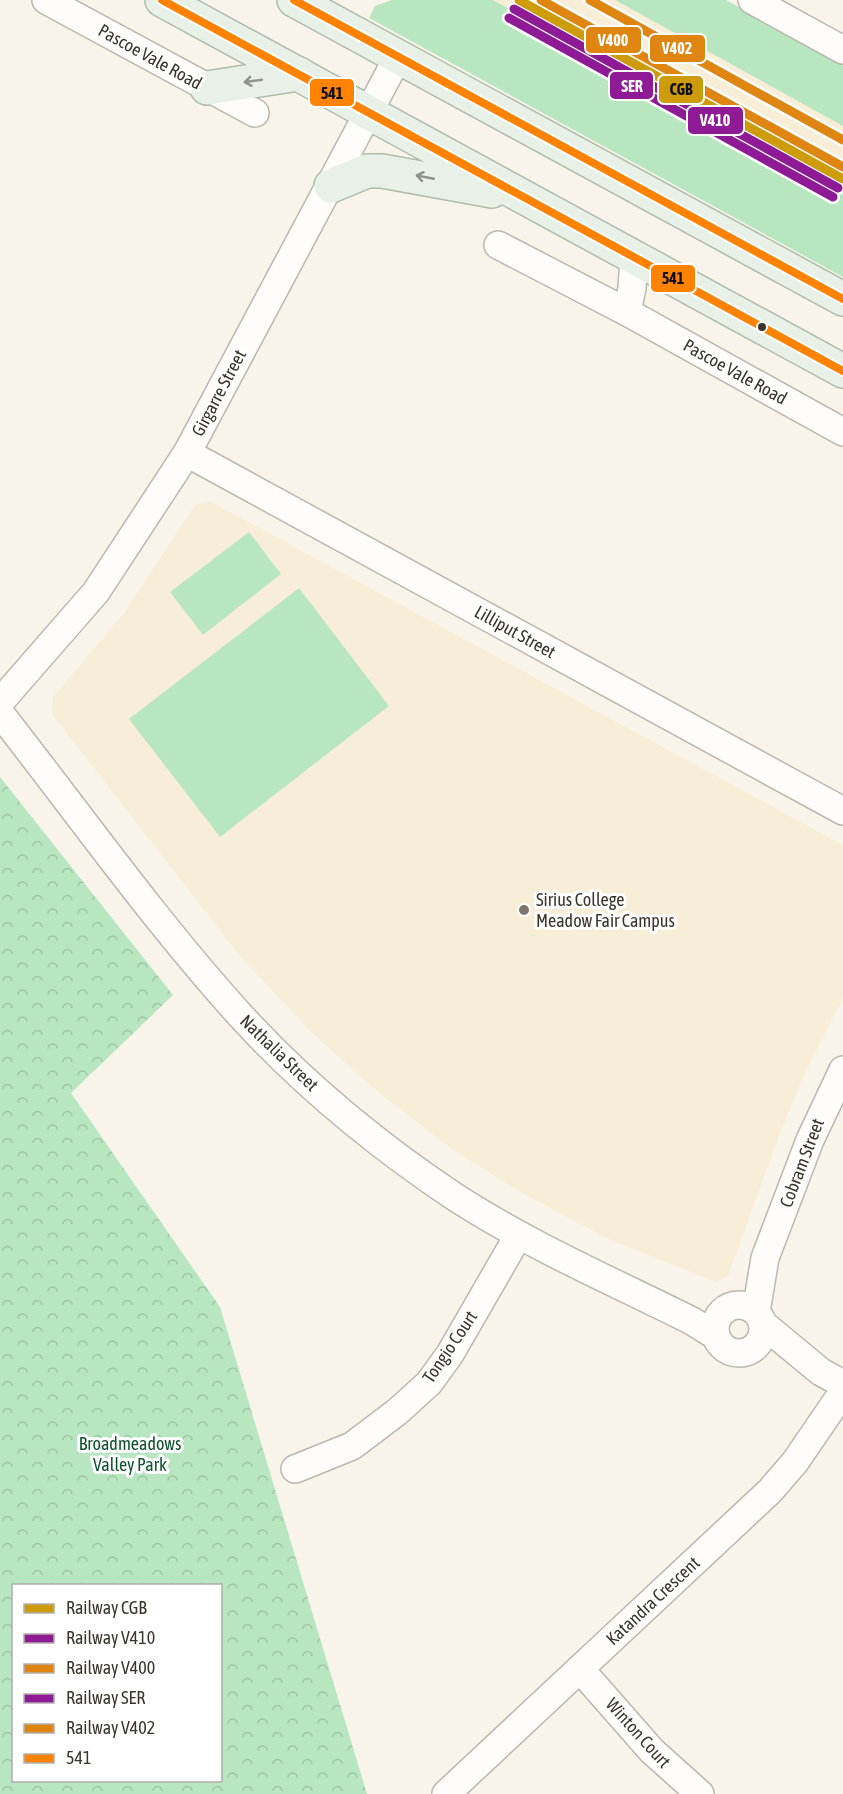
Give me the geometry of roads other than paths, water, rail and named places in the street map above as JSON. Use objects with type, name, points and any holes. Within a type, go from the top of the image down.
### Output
[{"type":"main road","points":[[162,0],[843,371]]},
{"type":"main road","points":[[294,0],[843,299]]},
{"type":"main road","points":[[207,88],[299,74]]},
{"type":"main road","points":[[330,186],[366,171],[390,171],[524,197]]},
{"type":"street","name":"Pascoe Vale Road","points":[[46,0],[255,113]]},
{"type":"street","points":[[752,0],[843,50]]},
{"type":"street","name":"Girgarre Street","points":[[0,702],[96,592],[187,453],[398,57]]},
{"type":"street","name":"Pascoe Vale Road","points":[[498,245],[627,312],[843,432]]},
{"type":"street","points":[[627,312],[632,288],[634,258]]},
{"type":"street","name":"Lilliput Street","points":[[187,453],[843,811]]},
{"type":"street","name":"Nathalia Street","points":[[0,713],[190,956],[240,1016],[341,1112],[402,1159],[518,1236],[643,1296],[716,1336]]},
{"type":"street","name":"Cobram Street","points":[[745,1312],[810,1140],[843,1070]]},
{"type":"street","name":"Tongio Court","points":[[295,1469],[352,1446],[397,1412],[429,1383],[450,1354],[518,1236]]},
{"type":"street","name":"Nathalia Street","points":[[643,1296],[745,1312]]},
{"type":"street","points":[[745,1312],[716,1321],[716,1336],[719,1344],[733,1353],[749,1351],[779,1357],[832,1378]]},
{"type":"street","points":[[745,1312],[760,1340],[749,1351]]},
{"type":"street","points":[[745,1312],[832,1378]]},
{"type":"street","name":"Katandra Crescent","points":[[446,1794],[770,1491],[795,1462],[843,1392]]},
{"type":"street","name":"Winton Court","points":[[580,1669],[652,1750],[700,1794]]},
{"type":"rail line","name":"CGB","points":[[519,0],[843,179]]},
{"type":"rail line","name":"V400","points":[[541,0],[843,167]]},
{"type":"rail line","name":"V402","points":[[590,0],[843,140]]},
{"type":"rail line","name":"V410","points":[[514,9],[838,188]]},
{"type":"rail line","name":"SER","points":[[509,18],[833,197]]},
{"type":"place","name":"Sirius College Meadow Fair Campus","points":[[524,910]]},
{"type":"park label","name":"Broadmeadows Valley Park","points":[[130,1454]]}]
